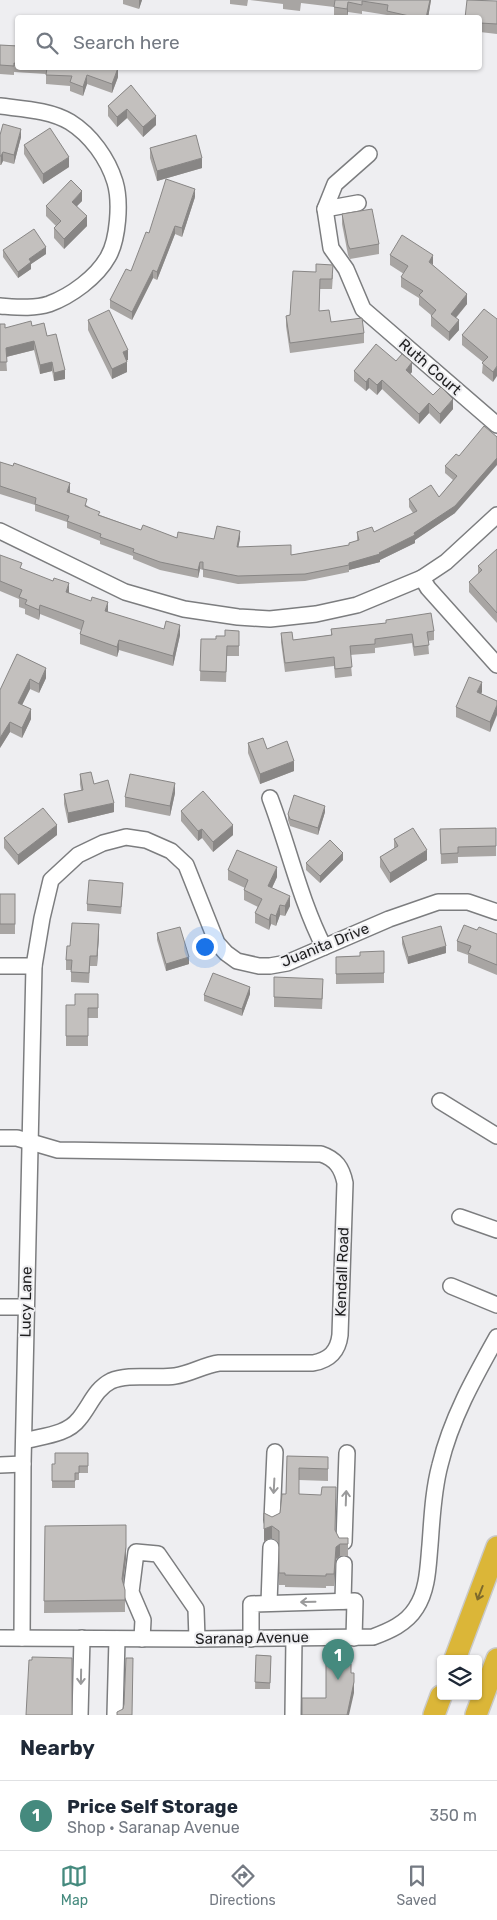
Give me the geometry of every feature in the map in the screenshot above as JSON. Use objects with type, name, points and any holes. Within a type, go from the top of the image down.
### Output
[{"type":"highway","points":[[456,1655],[497,1547]]},
{"type":"highway","points":[[476,1715],[497,1659]]},
{"type":"highway","points":[[434,1715],[440,1700]]},
{"type":"street","points":[[0,106],[50,114],[70,122],[91,141],[105,159],[116,184],[117,215],[116,239],[108,258],[82,285],[69,295],[48,304],[21,307],[0,306]]},
{"type":"street","points":[[325,209],[335,184],[369,154]]},
{"type":"street","points":[[325,209],[358,203]]},
{"type":"street","name":"Ruth Court","points":[[325,209],[331,248],[346,269],[363,309],[497,425]]},
{"type":"street","points":[[0,532],[125,592],[184,609],[238,617],[270,619],[316,614],[357,605],[422,578],[446,562],[497,515]]},
{"type":"street","points":[[422,578],[428,588],[497,665]]},
{"type":"street","points":[[270,798],[313,926],[324,947]]},
{"type":"street","name":"Juanita Drive","points":[[34,966],[51,880],[78,854],[104,843],[126,837],[146,840],[171,851],[186,865],[217,943],[237,961],[254,965],[270,966],[287,963],[389,919],[438,902],[468,902],[497,912]]},
{"type":"street","points":[[0,966],[34,966]]},
{"type":"street","name":"Lucy Lane","points":[[22,1638],[23,1464],[34,966]]},
{"type":"street","points":[[440,1101],[497,1136]]},
{"type":"street","name":"Kendall Road","points":[[0,1138],[17,1138],[58,1150],[321,1154],[330,1157],[337,1163],[343,1173],[345,1183],[339,1346],[324,1361],[313,1363],[219,1363],[207,1365],[178,1376],[124,1378],[112,1381],[102,1387],[79,1420],[67,1430],[24,1441]]},
{"type":"street","points":[[460,1217],[497,1230]]},
{"type":"street","points":[[451,1286],[497,1305]]},
{"type":"street","points":[[0,1307],[26,1307]]},
{"type":"street","name":"Saranap Avenue","points":[[0,1638],[354,1638],[373,1637],[389,1631],[405,1621],[416,1608],[423,1593],[428,1575],[433,1506],[439,1466],[462,1401],[497,1336]]},
{"type":"street","points":[[272,1520],[276,1452]]},
{"type":"street","points":[[344,1542],[347,1453]]},
{"type":"street","points":[[0,1465],[23,1464]]},
{"type":"street","points":[[269,1603],[271,1547]]},
{"type":"street","points":[[142,1639],[143,1620],[131,1592],[136,1552],[158,1554],[196,1609],[197,1639]]},
{"type":"street","points":[[343,1601],[344,1564]]},
{"type":"street","points":[[251,1639],[251,1604],[343,1601],[355,1601],[354,1638]]},
{"type":"street","points":[[80,1715],[82,1638]]},
{"type":"street","points":[[293,1715],[294,1638]]},
{"type":"street","points":[[115,1715],[117,1639]]},
{"type":"building","points":[[335,0],[430,0],[427,15],[405,15],[387,11],[388,5],[362,1],[362,5],[348,2],[347,9],[334,7]]},
{"type":"building","points":[[467,0],[497,1],[497,24],[482,23],[482,15],[465,15]]},
{"type":"building","points":[[0,45],[15,46],[14,66],[0,65]]},
{"type":"building","points":[[47,70],[117,70],[112,84],[87,75],[83,87],[70,82],[72,76],[46,75]]},
{"type":"building","points":[[131,85],[156,116],[143,127],[127,109],[117,117],[108,106]]},
{"type":"building","points":[[3,124],[21,129],[14,155],[3,152],[0,156],[0,135]]},
{"type":"building","points":[[50,128],[69,157],[43,174],[24,145]]},
{"type":"building","points":[[196,135],[202,158],[157,171],[150,148]]},
{"type":"building","points":[[166,179],[195,189],[182,228],[175,226],[157,272],[153,270],[132,312],[110,300],[126,269],[131,271],[146,232],[149,233]]},
{"type":"building","points":[[71,180],[82,191],[72,202],[87,216],[64,239],[54,228],[61,221],[46,206]]},
{"type":"building","points":[[372,209],[379,244],[350,249],[342,214]]},
{"type":"building","points":[[34,229],[46,247],[29,259],[31,262],[18,272],[3,250]]},
{"type":"building","points":[[402,235],[433,255],[429,262],[467,294],[451,314],[459,320],[449,332],[431,316],[436,310],[419,295],[423,291],[401,277],[408,266],[390,255]]},
{"type":"building","points":[[316,264],[333,265],[332,279],[320,279],[319,311],[329,310],[331,322],[362,318],[364,333],[290,343],[286,316],[290,315],[293,271],[316,272]]},
{"type":"building","points":[[484,309],[497,319],[497,366],[493,372],[482,363],[488,357],[462,335]]},
{"type":"building","points":[[109,310],[128,350],[123,352],[127,362],[112,369],[88,320]]},
{"type":"building","points":[[31,321],[32,326],[44,323],[47,336],[56,334],[65,370],[54,373],[52,362],[40,365],[34,341],[6,348],[7,362],[0,362],[0,324],[5,324],[5,328]]},
{"type":"building","points":[[376,344],[396,361],[402,354],[412,362],[406,370],[433,395],[441,387],[453,399],[440,414],[429,403],[419,414],[382,380],[377,385],[369,378],[366,382],[354,371]]},
{"type":"building","points":[[484,426],[497,437],[497,458],[455,506],[414,533],[415,535],[380,554],[349,563],[349,565],[305,574],[238,576],[203,569],[203,562],[200,562],[198,570],[160,562],[133,552],[134,549],[100,537],[101,534],[67,521],[69,516],[35,504],[36,498],[0,486],[0,462],[13,466],[14,463],[70,483],[67,492],[87,499],[85,506],[100,512],[98,515],[141,530],[143,525],[177,538],[178,532],[214,539],[217,526],[240,531],[237,547],[291,545],[291,555],[349,545],[349,543],[359,540],[357,532],[372,527],[374,532],[417,511],[409,499],[431,485],[439,497],[457,476],[445,466],[456,454],[459,456]]},
{"type":"building","points":[[497,549],[497,613],[469,582],[482,570],[478,566]]},
{"type":"building","points":[[0,555],[22,563],[20,568],[53,581],[54,578],[69,583],[66,592],[91,601],[92,597],[108,602],[105,611],[164,629],[166,621],[180,625],[173,656],[119,640],[117,647],[80,634],[84,621],[40,605],[39,610],[25,604],[27,600],[19,597],[22,590],[0,581]]},
{"type":"building","points":[[431,613],[434,631],[427,632],[429,645],[414,647],[412,634],[375,639],[375,644],[350,646],[352,667],[335,669],[334,657],[285,663],[281,633],[292,632],[293,640],[332,635],[331,629],[386,623],[386,620]]},
{"type":"building","points":[[225,630],[239,631],[239,646],[227,646],[226,672],[200,671],[201,639],[216,639],[216,636],[225,636]]},
{"type":"building","points":[[17,654],[46,668],[39,684],[30,679],[18,703],[31,709],[22,728],[10,722],[0,738],[0,690]]},
{"type":"building","points":[[469,677],[482,682],[477,692],[497,701],[490,722],[456,707]]},
{"type":"building","points":[[263,738],[267,749],[287,741],[294,761],[260,774],[248,743]]},
{"type":"building","points":[[91,772],[94,784],[108,780],[114,803],[68,813],[64,794],[83,790],[80,774]]},
{"type":"building","points":[[130,774],[175,783],[170,806],[125,797]]},
{"type":"building","points":[[203,791],[233,825],[213,842],[202,829],[198,831],[181,811]]},
{"type":"building","points":[[294,795],[325,806],[318,828],[290,819],[288,814]]},
{"type":"building","points":[[43,808],[57,825],[18,855],[4,838]]},
{"type":"building","points":[[413,828],[427,850],[390,873],[380,857],[398,846],[394,839]]},
{"type":"building","points":[[496,828],[496,846],[458,847],[458,853],[441,854],[440,829]]},
{"type":"building","points":[[330,840],[343,853],[320,876],[306,863]]},
{"type":"building","points":[[237,850],[277,867],[268,886],[290,896],[285,906],[280,905],[276,916],[271,914],[269,920],[255,913],[262,899],[244,890],[248,880],[228,870]]},
{"type":"building","points":[[89,880],[123,883],[121,907],[87,904]]},
{"type":"building","points":[[0,894],[15,894],[15,924],[0,924]]},
{"type":"building","points":[[72,923],[99,924],[97,956],[90,956],[89,973],[71,972],[72,960],[66,960],[67,946],[70,946]]},
{"type":"building","points":[[464,925],[477,930],[479,927],[497,934],[497,965],[468,953],[471,946],[457,941]]},
{"type":"building","points":[[441,926],[446,946],[408,957],[402,937]]},
{"type":"building","points":[[180,927],[189,957],[166,964],[157,933]]},
{"type":"building","points":[[384,951],[384,973],[336,974],[336,957],[360,956],[360,952]]},
{"type":"building","points":[[213,973],[250,987],[242,1009],[204,995]]},
{"type":"building","points":[[274,977],[323,979],[322,999],[274,997]]},
{"type":"building","points":[[75,994],[98,994],[98,1008],[88,1008],[88,1036],[66,1036],[66,1005],[75,1005]]},
{"type":"building","points":[[55,1453],[88,1453],[88,1466],[79,1466],[79,1473],[75,1473],[75,1481],[52,1481],[52,1464],[55,1464]]},
{"type":"building","points":[[287,1456],[328,1457],[328,1469],[299,1468],[299,1494],[321,1495],[322,1487],[336,1487],[335,1530],[339,1538],[348,1538],[348,1544],[340,1544],[336,1547],[334,1574],[326,1574],[326,1576],[285,1575],[285,1573],[279,1573],[279,1531],[272,1526],[264,1529],[264,1513],[272,1517],[280,1513],[282,1494],[286,1494]]},
{"type":"building","points":[[126,1525],[126,1547],[122,1579],[125,1600],[44,1601],[45,1526]]},
{"type":"building","points":[[333,1652],[346,1652],[346,1664],[351,1664],[351,1673],[354,1673],[347,1715],[302,1715],[302,1698],[326,1698],[326,1664],[333,1664]]},
{"type":"building","points":[[256,1655],[271,1656],[270,1683],[255,1682]]},
{"type":"building","points":[[32,1657],[72,1658],[72,1715],[26,1715],[29,1660],[32,1660]]},
{"type":"building","points":[[126,1658],[133,1658],[132,1715],[117,1715],[117,1712],[123,1709],[124,1704]]},
{"type":"place","name":"Price Self Storage","points":[[338,1680]]}]
